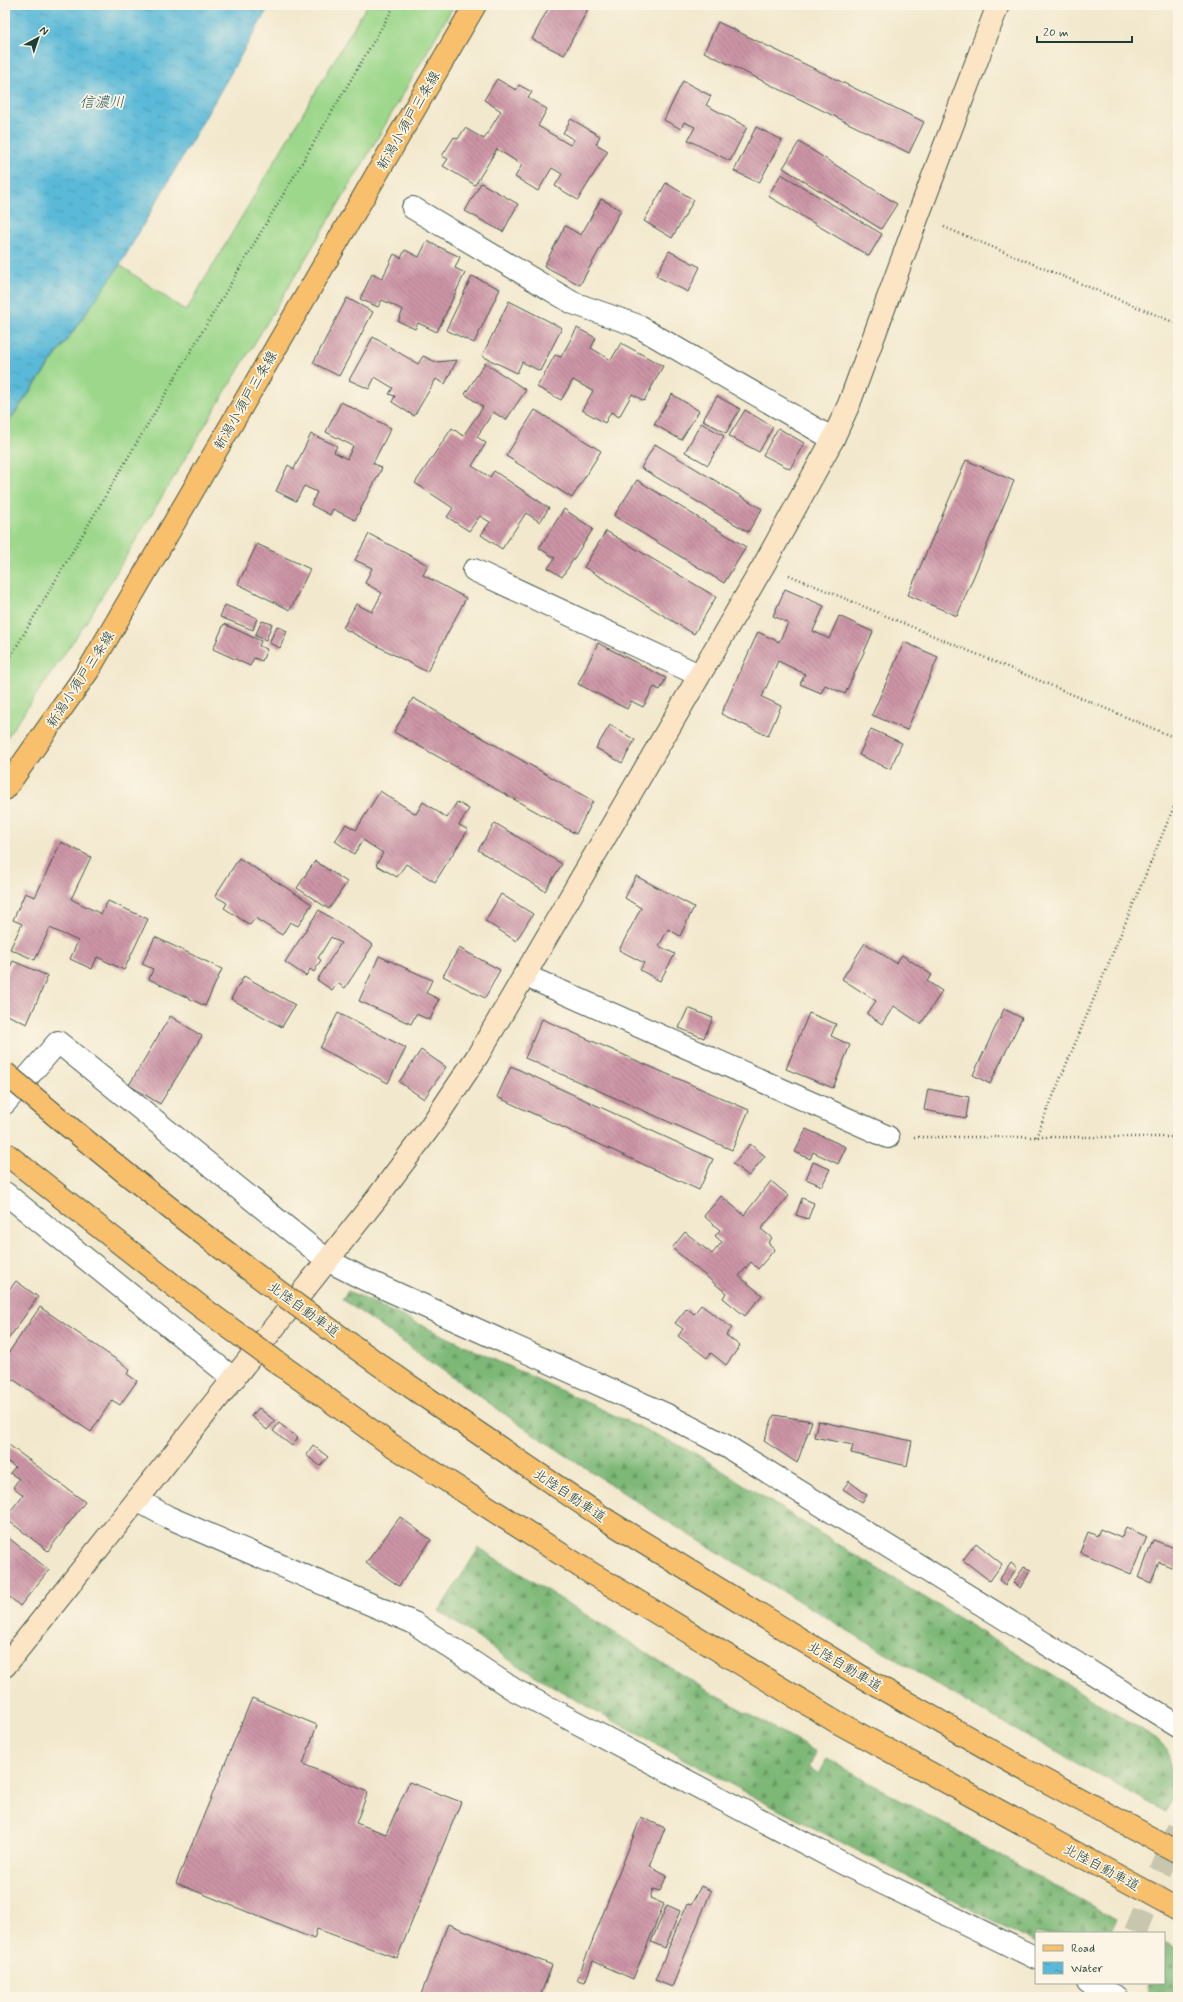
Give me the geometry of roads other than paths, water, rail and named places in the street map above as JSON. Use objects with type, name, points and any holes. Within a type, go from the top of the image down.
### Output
[{"type":"main road","name":"新潟小須戸三条線","points":[[5,789],[88,671],[475,5]]},
{"type":"main road","name":"北陸自動車道","points":[[5,1073],[52,1113],[240,1262],[429,1400],[608,1521],[862,1677],[1027,1770],[1178,1852]]},
{"type":"main road","name":"北陸自動車道","points":[[5,1153],[201,1307],[387,1442],[581,1567],[837,1722],[1178,1909]]},
{"type":"street","points":[[5,1666],[377,1198],[430,1127],[478,1055],[765,563],[833,439],[849,404],[998,5]]},
{"type":"street","points":[[413,208],[573,303],[636,325],[833,439]]},
{"type":"street","points":[[474,570],[699,675]]},
{"type":"street","points":[[524,975],[888,1137]]},
{"type":"street","points":[[5,1102],[58,1042],[327,1260],[364,1279],[665,1414],[726,1446],[1178,1726]]},
{"type":"street","points":[[5,1193],[234,1379]]},
{"type":"street","points":[[137,1500],[168,1517],[414,1623],[513,1689],[848,1866],[1035,1958]]},
{"type":"street","points":[[1091,1984],[1115,1993]]},
{"type":"water","name":"信濃川","points":[[5,5],[270,5],[120,265],[5,426]]},
{"type":"tunnel","points":[[1135,1932],[1178,1828]]}]
